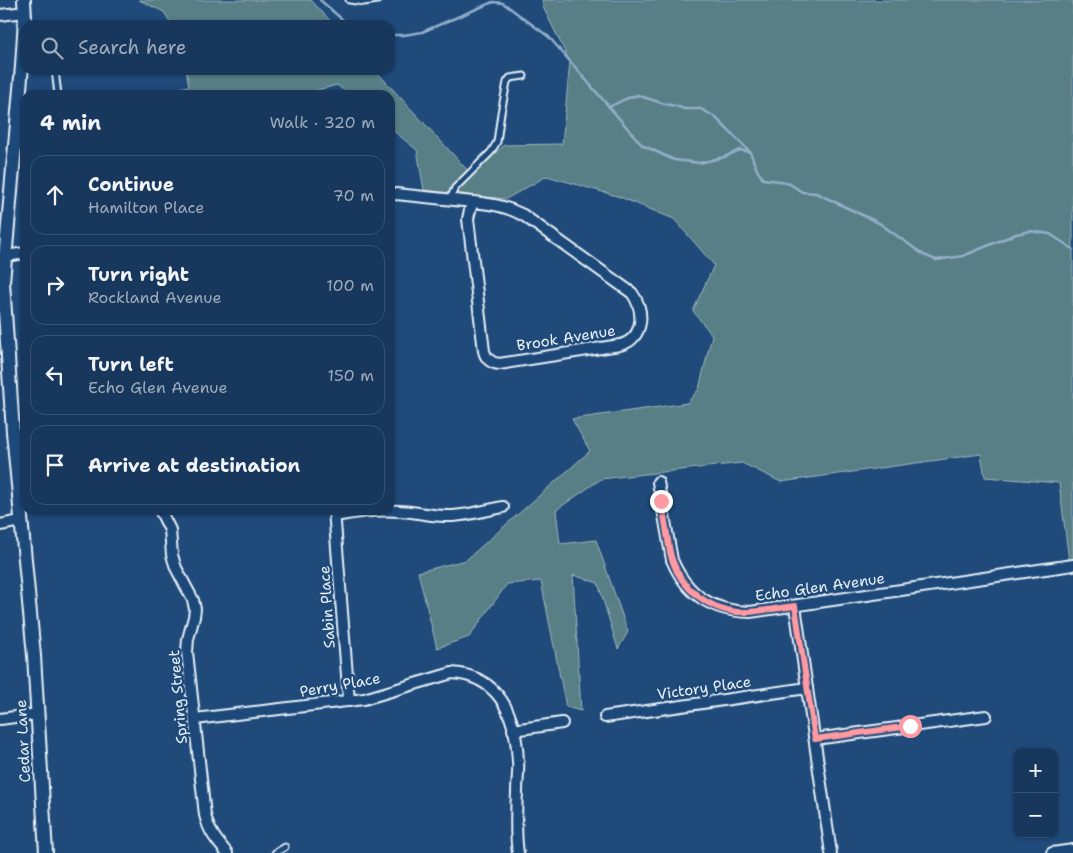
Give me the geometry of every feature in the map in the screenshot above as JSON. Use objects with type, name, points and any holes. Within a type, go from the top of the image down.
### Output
[{"type":"street","points":[[0,15],[24,6]]},
{"type":"street","name":"Cedar Lane","points":[[24,6],[24,20]]},
{"type":"street","name":"Cedar Lane","points":[[21,90],[22,75]]},
{"type":"street","name":"Cedar Lane","points":[[20,98],[7,237],[3,256],[13,432],[20,510]]},
{"type":"street","name":"Brook Avenue","points":[[395,194],[450,199],[499,205],[523,215],[632,294],[637,300],[640,310],[639,327],[631,340],[620,345],[499,364],[493,363],[488,359],[484,351],[468,219],[473,202]]},
{"type":"street","points":[[3,256],[20,254]]},
{"type":"street","name":"Echo Glen Avenue","points":[[658,482],[672,560],[676,571],[692,591],[701,598],[712,605],[736,612],[795,606],[1073,565]]},
{"type":"street","points":[[395,511],[453,516],[503,507]]},
{"type":"street","name":"Cedar Lane","points":[[20,515],[34,656],[46,853]]},
{"type":"street","name":"Spring Street","points":[[163,515],[170,530],[172,555],[176,568],[190,591],[195,609],[188,639],[188,652],[205,815],[208,827],[214,838],[227,853]]},
{"type":"street","name":"Sabin Place","points":[[334,515],[349,701]]},
{"type":"street","points":[[0,525],[21,521]]},
{"type":"street","points":[[795,606],[831,853]]},
{"type":"street","name":"Perry Place","points":[[195,719],[364,699],[452,673],[474,677],[492,689],[505,706],[513,730]]},
{"type":"street","name":"Victory Place","points":[[605,717],[807,688]]},
{"type":"street","points":[[0,719],[38,714]]},
{"type":"street","points":[[815,739],[986,716]]},
{"type":"street","points":[[518,853],[516,819],[518,763],[513,730],[562,723]]},
{"type":"street","points":[[38,853],[45,840]]},
{"type":"street","points":[[1052,853],[1073,850]]},
{"type":"lane","points":[[349,0],[364,2],[378,0]]},
{"type":"lane","points":[[56,75],[57,90]]},
{"type":"lane","points":[[450,199],[455,188],[491,152],[497,142],[507,82],[510,78],[524,76]]},
{"type":"lane","points":[[275,853],[284,847]]},
{"type":"green space","points":[[139,0],[311,0],[329,20],[169,20],[164,12]]},
{"type":"green space","points":[[542,0],[1073,0],[1073,564],[1069,561],[1059,483],[985,477],[981,454],[781,482],[742,463],[601,479],[556,510],[560,544],[596,540],[628,632],[618,649],[598,583],[573,575],[581,711],[566,707],[541,581],[507,584],[469,637],[437,648],[418,572],[466,560],[590,451],[572,419],[687,403],[699,389],[712,335],[693,311],[714,265],[674,219],[620,197],[547,176],[506,199],[424,190],[417,150],[395,132],[395,92],[472,175],[504,145],[562,144],[570,62],[543,7]]},
{"type":"green space","points":[[187,75],[380,75],[393,90],[344,90],[337,85],[318,90],[171,90],[189,86]]},
{"type":"waterway","points":[[320,0],[343,20]]},
{"type":"waterway","points":[[395,35],[422,32],[493,2],[503,3],[549,37],[642,145],[674,160],[700,163],[724,157],[740,150],[750,152],[757,170],[763,179],[790,184],[802,192],[816,193],[879,223],[924,255],[936,260],[963,256],[1016,234],[1030,231],[1050,234],[1073,249]]},
{"type":"waterway","points":[[609,107],[637,95],[684,109],[701,109],[715,117],[749,151]]},
{"type":"route","points":[[661,501],[672,560],[676,571],[692,591],[712,605],[736,612],[795,606],[815,739],[910,726]]}]
